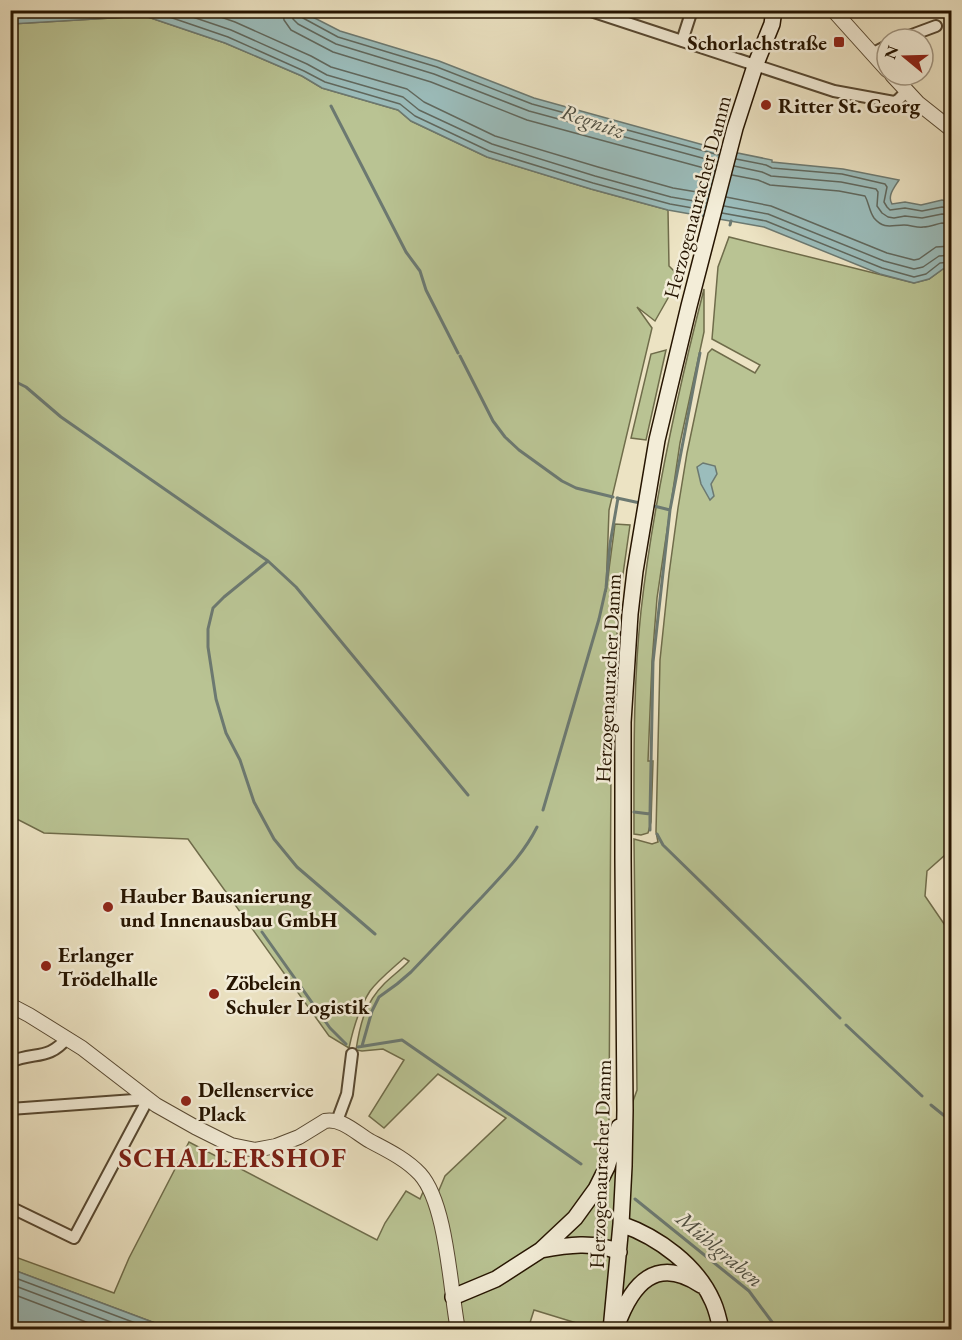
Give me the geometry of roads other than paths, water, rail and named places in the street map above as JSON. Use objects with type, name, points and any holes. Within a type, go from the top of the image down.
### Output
[{"type":"main road","name":"Herzogenauracher Damm","points":[[611,1329],[621,1224],[625,1110],[623,764],[630,614],[641,527],[657,440],[710,221],[771,15]]},
{"type":"main road","points":[[453,1298],[496,1279],[541,1250],[575,1218],[596,1189],[607,1167],[625,1110]]},
{"type":"main road","points":[[621,1224],[650,1237],[673,1253],[693,1272],[712,1299],[721,1329]]},
{"type":"main road","points":[[541,1250],[562,1246],[591,1245],[619,1252]]},
{"type":"main road","points":[[616,1329],[628,1298],[651,1276],[660,1273],[678,1274],[705,1288]]},
{"type":"street","points":[[588,10],[834,91],[887,102],[898,100],[907,91]]},
{"type":"street","points":[[682,41],[692,10]]},
{"type":"street","points":[[771,15],[783,10]]},
{"type":"street","points":[[833,10],[875,57]]},
{"type":"street","points":[[903,87],[951,130]]},
{"type":"street","points":[[10,1005],[82,1048],[148,1099],[176,1117],[231,1145],[255,1150],[276,1146],[299,1137],[325,1121],[337,1121],[402,1158],[424,1179],[433,1197],[440,1221],[458,1329]]},
{"type":"street","points":[[10,1062],[55,1051],[67,1038]]},
{"type":"street","points":[[337,1121],[347,1094],[352,1054]]},
{"type":"street","points":[[10,1109],[148,1099]]},
{"type":"street","points":[[10,1207],[74,1238],[148,1099]]},
{"type":"water","name":"Regnitz","points":[[11,10],[301,11],[340,31],[439,61],[534,98],[718,149],[772,160],[772,162],[843,169],[899,180],[891,195],[892,204],[905,202],[921,205],[942,200],[951,202],[951,269],[943,269],[929,279],[914,283],[880,274],[764,227],[668,210],[487,157],[411,121],[398,110],[322,88],[302,76],[225,43],[145,16],[11,24]]},
{"type":"water","points":[[703,463],[715,466],[717,474],[711,484],[714,496],[710,500],[701,484],[697,467]]},
{"type":"water","points":[[11,1269],[171,1329],[11,1329]]},
{"type":"waterway","points":[[331,106],[406,252],[420,271],[426,290],[458,353]]},
{"type":"waterway","points":[[730,225],[731,221]]},
{"type":"waterway","points":[[650,505],[670,510],[700,353]]},
{"type":"waterway","points":[[460,356],[493,421],[519,450],[562,481],[576,488],[613,497]]},
{"type":"waterway","points":[[10,379],[26,387],[61,417],[268,561],[296,587],[468,795]]},
{"type":"waterway","points":[[617,498],[640,503]]},
{"type":"waterway","points":[[543,810],[599,619],[606,588],[610,544],[618,498]]},
{"type":"waterway","points":[[634,812],[650,814],[653,662],[670,510]]},
{"type":"waterway","points":[[268,561],[213,608],[208,629],[208,647],[216,699],[226,733],[240,760],[254,802],[274,839],[297,867],[375,934]]},
{"type":"waterway","points":[[650,814],[650,830]]},
{"type":"waterway","points":[[362,1046],[372,1011],[379,997],[411,972],[482,897],[519,856],[537,827]]},
{"type":"waterway","points":[[657,834],[663,845],[840,1018]]},
{"type":"waterway","points":[[262,932],[330,1028],[346,1044]]},
{"type":"waterway","points":[[846,1025],[922,1096]]},
{"type":"waterway","points":[[358,1047],[402,1040],[581,1164]]},
{"type":"waterway","points":[[931,1105],[952,1122]]},
{"type":"waterway","name":"Mühlgraben","points":[[635,1199],[749,1291],[778,1330]]},
{"type":"place","name":"Schorlachstraße","points":[[839,42]]},
{"type":"place","name":"Ritter St. Georg","points":[[766,105]]},
{"type":"place","name":"Hauber Bausanierung und Innenausbau GmbH","points":[[108,907]]},
{"type":"place","name":"Erlanger Trödelhalle","points":[[46,966]]},
{"type":"place","name":"Zöbelein Schuler Logistik","points":[[214,994]]},
{"type":"place","name":"Dellenservice Plack","points":[[186,1101]]},
{"type":"district","name":"SCHALLERSHOF","points":[[233,1157]]}]
